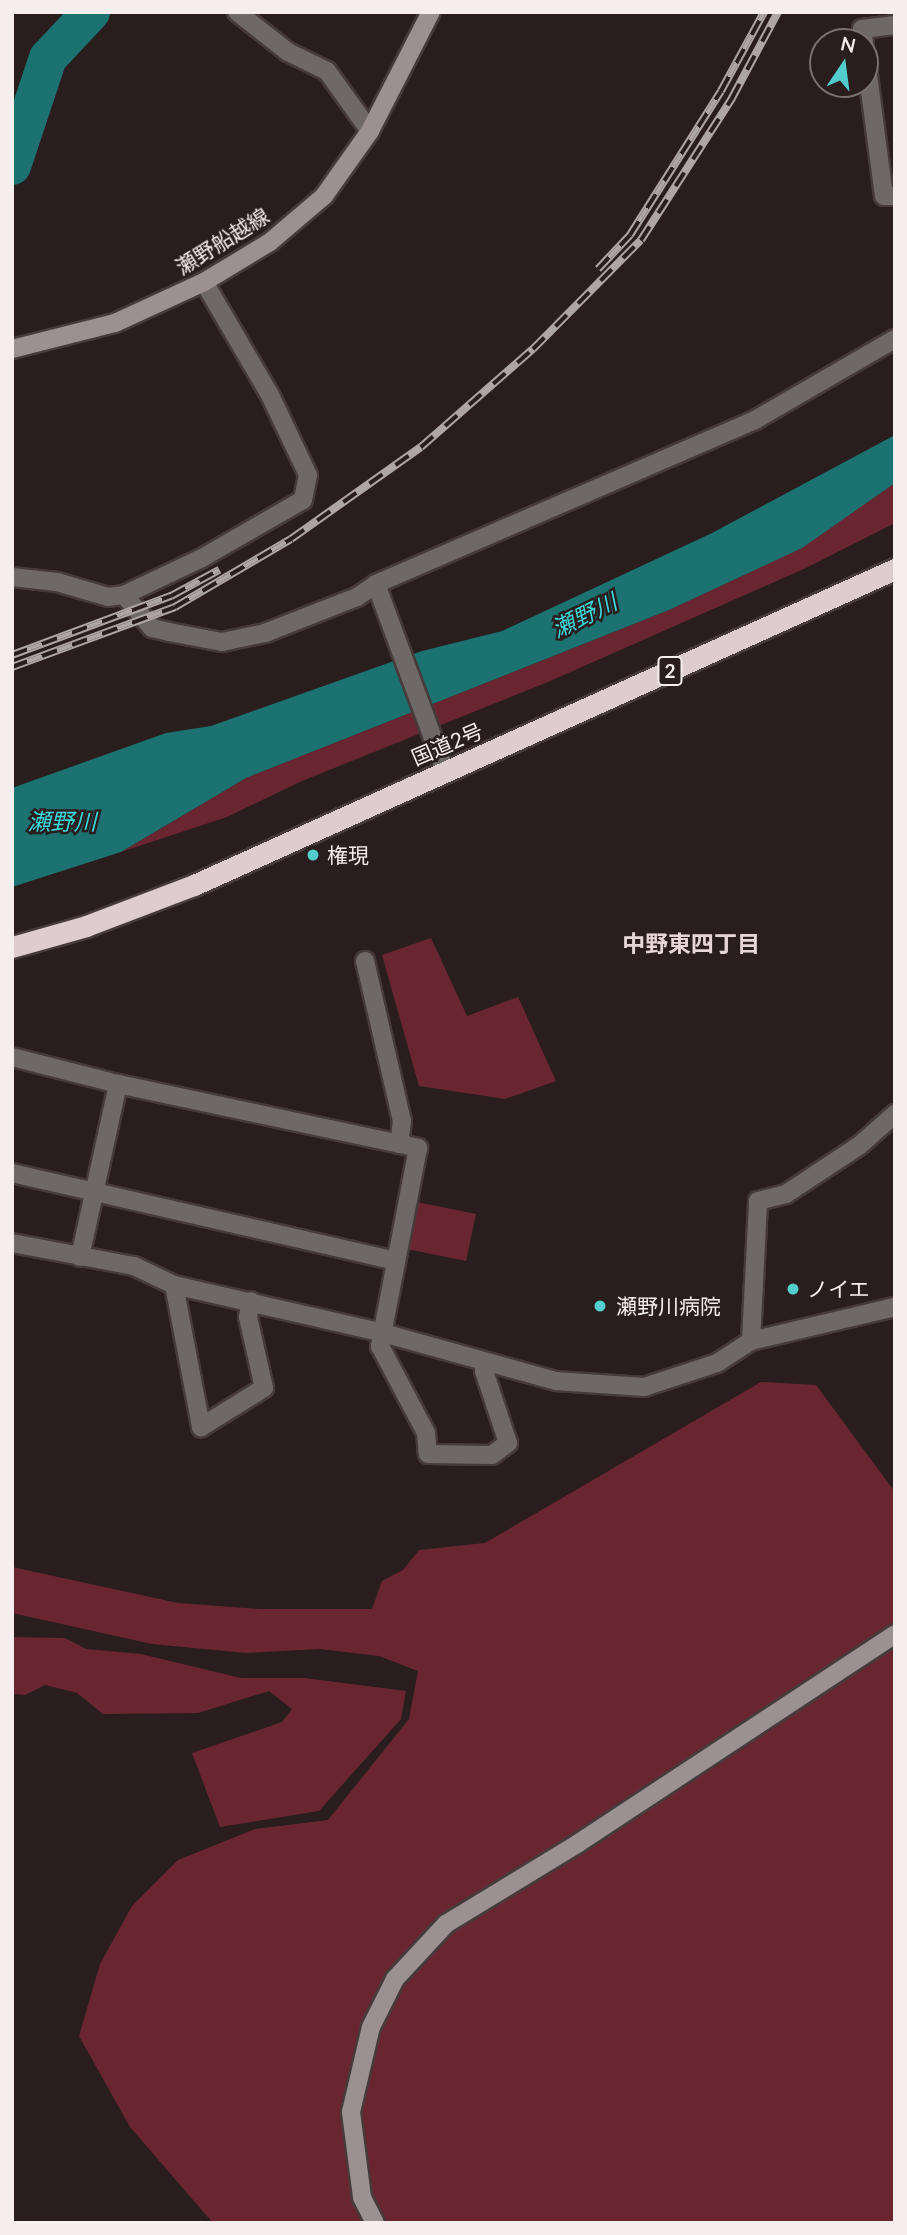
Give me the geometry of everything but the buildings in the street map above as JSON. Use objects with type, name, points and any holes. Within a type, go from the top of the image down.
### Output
[{"type":"highway","name":"国道2号","points":[[12,947],[86,926],[194,885],[895,569]]},
{"type":"street","points":[[237,12],[288,52],[327,71],[370,131]]},
{"type":"street","name":"瀬野船越線","points":[[12,349],[115,323],[204,282],[270,242],[324,196],[370,131],[431,12]]},
{"type":"street","points":[[869,28],[895,24]]},
{"type":"street","points":[[871,98],[884,196],[895,196]]},
{"type":"street","points":[[12,577],[57,582],[108,597],[124,595],[202,558],[303,500],[308,475],[270,395],[204,282]]},
{"type":"street","points":[[124,595],[152,628],[237,641],[357,597],[376,584],[755,420],[895,339]]},
{"type":"street","points":[[376,584],[385,615],[445,771]]},
{"type":"street","points":[[365,961],[402,1121],[399,1144]]},
{"type":"street","points":[[12,1057],[118,1084],[418,1148],[380,1346],[426,1433],[428,1454],[492,1455],[508,1443],[484,1371],[486,1364]]},
{"type":"street","points":[[80,1257],[118,1084]]},
{"type":"street","points":[[751,1341],[758,1201],[786,1194],[860,1145],[895,1114]]},
{"type":"street","points":[[12,1172],[396,1261]]},
{"type":"street","points":[[12,1243],[134,1266],[174,1285],[383,1333],[486,1364],[556,1381],[644,1387],[717,1363],[751,1341],[895,1307]]},
{"type":"street","points":[[174,1285],[201,1427],[264,1388],[248,1317],[251,1301]]},
{"type":"street","points":[[375,2223],[362,2197],[351,2112],[371,2027],[395,1979],[446,1924],[577,1844],[895,1634]]},
{"type":"shaded area","points":[[895,483],[895,523],[806,568],[548,682],[302,781],[227,817],[121,852],[246,778],[669,610],[801,548]]},
{"type":"shaded area","points":[[431,938],[467,1016],[518,997],[556,1081],[505,1099],[419,1086],[382,955]]},
{"type":"shaded area","points":[[412,1201],[476,1214],[466,1261],[402,1248]]},
{"type":"shaded area","points":[[761,1382],[816,1385],[895,1492],[895,2223],[213,2223],[130,2127],[79,2036],[100,1964],[132,1906],[178,1860],[255,1829],[328,1820],[409,1719],[418,1671],[379,1656],[320,1649],[246,1653],[152,1644],[12,1613],[12,1567],[178,1603],[260,1609],[372,1609],[382,1581],[403,1570],[419,1550],[485,1543]]},
{"type":"shaded area","points":[[12,1637],[65,1638],[86,1649],[141,1654],[241,1678],[304,1678],[406,1691],[401,1719],[319,1811],[220,1827],[192,1753],[282,1722],[292,1709],[269,1691],[198,1713],[103,1714],[77,1693],[45,1685],[25,1695],[12,1694]]},
{"type":"water","name":"瀬野川","points":[[895,435],[895,483],[802,548],[669,610],[246,778],[121,852],[12,887],[12,788],[166,733],[211,726],[422,651],[502,631],[712,533]]},
{"type":"waterway","points":[[12,166],[48,58],[91,12]]},
{"type":"railway","points":[[598,269],[630,235],[721,91],[764,12]]},
{"type":"railway","points":[[12,667],[175,607],[291,539],[421,447],[533,349],[641,240],[732,98],[778,12]]},
{"type":"railway","points":[[12,655],[171,596],[219,570]]},
{"type":"place","name":"権現","points":[[313,855]]},
{"type":"place","name":"ノイエ","points":[[793,1289]]},
{"type":"place","name":"瀬野川病院","points":[[600,1306]]},
{"type":"district","name":"中野東四丁目","points":[[691,943]]}]
